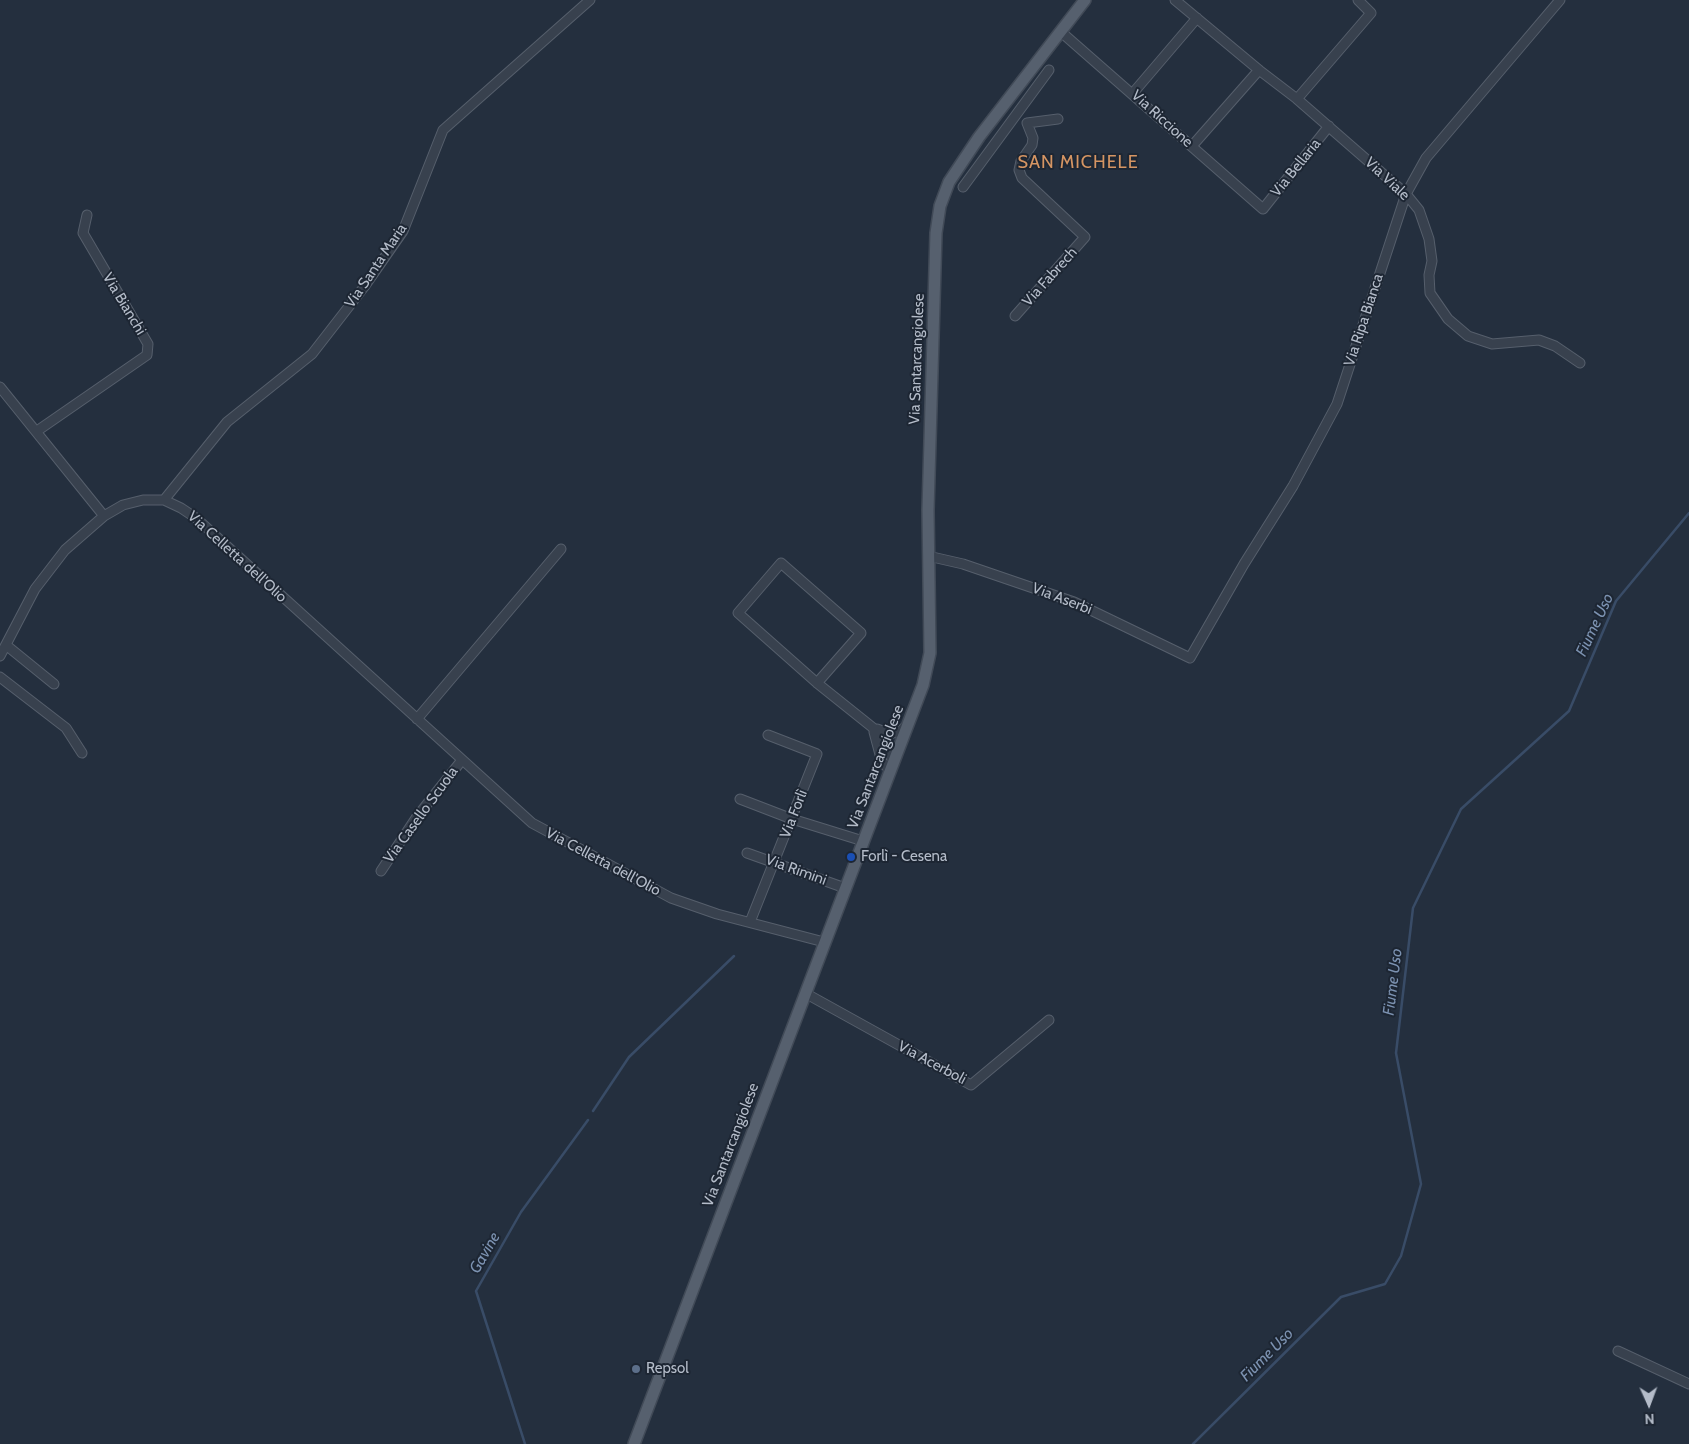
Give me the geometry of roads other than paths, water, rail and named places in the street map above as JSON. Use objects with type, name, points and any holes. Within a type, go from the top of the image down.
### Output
[{"type":"main road","name":"Via Santarcangiolese","points":[[634,1444],[923,685],[930,653],[928,556],[936,242],[940,206],[949,182],[1000,109],[1085,0]]},
{"type":"street","name":"Via Santa Maria","points":[[164,500],[227,422],[312,354],[364,287],[403,231],[443,130],[590,0]]},
{"type":"street","name":"Via Viale","points":[[1175,0],[1297,99],[1406,194],[1419,210],[1429,239],[1432,261],[1429,274],[1430,293],[1448,319],[1468,336],[1492,344],[1539,340],[1555,346],[1580,363]]},
{"type":"street","points":[[1297,99],[1371,13],[1358,0]]},
{"type":"street","name":"Via Ripa Bianca","points":[[1190,658],[1244,564],[1293,486],[1337,404],[1406,194],[1426,158],[1560,0]]},
{"type":"street","points":[[1133,93],[1197,18]]},
{"type":"street","name":"Via Riccione","points":[[1060,31],[1133,93],[1263,209]]},
{"type":"street","points":[[963,187],[1049,70]]},
{"type":"street","points":[[1192,146],[1259,70]]},
{"type":"street","points":[[1000,109],[1014,118],[1027,123],[1058,119]]},
{"type":"street","name":"Via Fabrech","points":[[1015,316],[1085,237],[1022,178],[1019,170],[1021,161],[1032,145],[1033,138],[1027,123]]},
{"type":"street","name":"Via Bellaria","points":[[1263,209],[1329,126]]},
{"type":"street","name":"Via Bianchi","points":[[37,431],[147,354],[148,344],[83,233],[87,215]]},
{"type":"street","points":[[0,388],[37,431],[104,516]]},
{"type":"street","points":[[0,656],[35,589],[65,550],[104,516],[133,502],[164,500]]},
{"type":"street","name":"Via Celletta dell'Olio","points":[[164,500],[174,503],[196,518],[532,823],[552,836],[670,898],[824,942]]},
{"type":"street","points":[[417,719],[561,549]]},
{"type":"street","name":"Via Aserbi","points":[[928,556],[963,564],[1074,602],[1190,658]]},
{"type":"street","points":[[817,683],[862,633],[781,563],[738,613],[817,683],[872,727],[880,735],[892,765]]},
{"type":"street","points":[[6,645],[54,684]]},
{"type":"street","points":[[0,677],[66,728],[82,753]]},
{"type":"street","points":[[872,727],[890,734],[900,731],[910,723]]},
{"type":"street","name":"Via Forlì","points":[[750,922],[817,754],[768,735]]},
{"type":"street","name":"Via Casello Scuola","points":[[381,871],[416,818],[462,760]]},
{"type":"street","points":[[740,799],[792,819],[863,841]]},
{"type":"street","name":"Via Rimini","points":[[747,853],[845,888]]},
{"type":"street","name":"Via Acerboli","points":[[805,993],[971,1085],[1049,1020]]},
{"type":"street","points":[[1618,1351],[1689,1384]]},
{"type":"waterway","name":"Fiume Uso","points":[[1193,1444],[1341,1297],[1385,1284],[1401,1256],[1421,1184],[1396,1053],[1413,908],[1461,809],[1569,711],[1616,601],[1689,513]]},
{"type":"waterway","name":"Gavine","points":[[593,1111],[629,1057],[734,956]]},
{"type":"waterway","name":"Gavine","points":[[525,1444],[476,1291],[521,1212],[588,1120]]},
{"type":"place","name":"Forlì - Cesena","points":[[851,857]]},
{"type":"place","name":"Repsol","points":[[636,1369]]},
{"type":"district","name":"SAN MICHELE","points":[[1078,163]]}]
